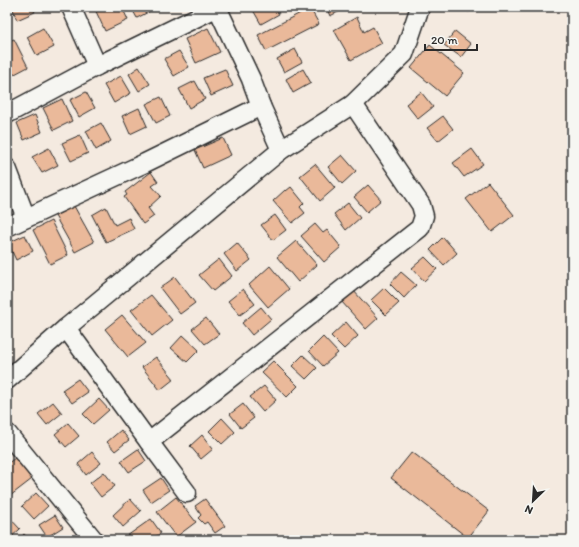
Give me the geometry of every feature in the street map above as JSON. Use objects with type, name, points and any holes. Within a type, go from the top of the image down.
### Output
[{"type":"street","points":[[71,7],[97,66]]},
{"type":"street","points":[[7,114],[97,66],[218,7],[281,150]]},
{"type":"street","points":[[7,380],[66,328],[281,150],[353,104],[404,54],[420,7]]},
{"type":"street","points":[[149,442],[420,228],[424,216],[421,205],[353,104]]},
{"type":"street","points":[[7,227],[145,163],[261,106]]},
{"type":"street","points":[[7,168],[26,218]]},
{"type":"street","points":[[66,328],[149,442],[188,492]]},
{"type":"street","points":[[7,433],[94,540]]},
{"type":"building","points":[[12,7],[32,7],[35,12],[17,20]]},
{"type":"building","points":[[94,7],[122,7],[128,20],[105,31]]},
{"type":"building","points":[[131,7],[156,7],[156,8],[137,18]]},
{"type":"building","points":[[258,7],[275,7],[279,14],[261,24],[253,10]]},
{"type":"building","points":[[326,7],[346,7],[346,8],[330,16]]},
{"type":"building","points":[[459,7],[472,7],[469,12]]},
{"type":"building","points":[[310,8],[319,24],[266,51],[258,35]]},
{"type":"building","points":[[357,17],[364,32],[373,27],[382,43],[351,60],[334,30]]},
{"type":"building","points":[[43,28],[54,47],[37,56],[27,37]]},
{"type":"building","points":[[208,28],[220,52],[196,63],[185,39]]},
{"type":"building","points":[[455,31],[471,44],[461,57],[444,45]]},
{"type":"building","points":[[14,39],[28,67],[9,77],[7,73],[7,42]]},
{"type":"building","points":[[430,45],[464,73],[445,96],[411,68]]},
{"type":"building","points":[[295,49],[302,62],[284,72],[277,59]]},
{"type":"building","points":[[179,51],[189,67],[174,76],[164,59]]},
{"type":"building","points":[[139,67],[150,84],[139,91],[129,74]]},
{"type":"building","points":[[225,69],[233,86],[211,96],[203,78]]},
{"type":"building","points":[[303,69],[311,83],[293,93],[286,79]]},
{"type":"building","points":[[121,76],[131,93],[114,103],[104,85]]},
{"type":"building","points":[[195,81],[205,99],[189,108],[179,89]]},
{"type":"building","points":[[86,92],[95,108],[79,117],[70,100]]},
{"type":"building","points":[[421,92],[433,107],[418,119],[406,104]]},
{"type":"building","points":[[161,97],[170,116],[156,123],[146,104]]},
{"type":"building","points":[[62,99],[72,121],[54,130],[43,108]]},
{"type":"building","points":[[139,108],[147,126],[130,134],[122,116]]},
{"type":"building","points":[[35,115],[42,132],[24,140],[17,123]]},
{"type":"building","points":[[443,116],[453,129],[438,141],[427,128]]},
{"type":"building","points":[[101,123],[111,141],[96,150],[86,131]]},
{"type":"building","points":[[80,135],[88,153],[71,161],[62,143]]},
{"type":"building","points":[[223,138],[231,155],[203,168],[195,150]]},
{"type":"building","points":[[49,148],[58,165],[42,173],[32,157]]},
{"type":"building","points":[[472,149],[483,164],[464,177],[453,163]]},
{"type":"building","points":[[342,155],[356,171],[342,184],[328,167]]},
{"type":"building","points":[[315,164],[335,188],[320,201],[300,176]]},
{"type":"building","points":[[151,172],[158,182],[152,186],[161,196],[148,208],[154,216],[143,224],[124,197],[127,195],[125,192]]},
{"type":"building","points":[[488,182],[514,215],[492,232],[466,199]]},
{"type":"building","points":[[368,185],[381,200],[367,212],[354,197]]},
{"type":"building","points":[[291,187],[304,203],[300,207],[305,213],[292,223],[273,201],[285,190],[286,191]]},
{"type":"building","points":[[348,203],[360,218],[346,230],[334,214]]},
{"type":"building","points":[[74,206],[94,242],[75,252],[55,216]]},
{"type":"building","points":[[106,207],[115,225],[129,218],[134,229],[106,242],[92,215]]},
{"type":"building","points":[[275,215],[286,230],[273,240],[261,225]]},
{"type":"building","points":[[51,221],[68,255],[50,264],[33,230]]},
{"type":"building","points":[[315,224],[323,233],[327,230],[341,247],[324,262],[301,236]]},
{"type":"building","points":[[25,235],[33,251],[16,260],[8,243]]},
{"type":"building","points":[[443,237],[457,253],[444,265],[430,250]]},
{"type":"building","points":[[296,241],[317,265],[298,282],[277,257]]},
{"type":"building","points":[[237,243],[251,260],[237,271],[224,254]]},
{"type":"building","points":[[425,257],[437,269],[424,281],[412,268]]},
{"type":"building","points":[[219,259],[232,276],[213,291],[199,275]]},
{"type":"building","points":[[270,266],[289,289],[268,307],[249,285]]},
{"type":"building","points":[[401,272],[416,285],[404,298],[390,284]]},
{"type":"building","points":[[175,277],[195,303],[180,314],[160,288]]},
{"type":"building","points":[[384,288],[399,303],[386,315],[371,300]]},
{"type":"building","points":[[243,289],[255,304],[240,315],[228,301]]},
{"type":"building","points":[[353,290],[378,318],[366,329],[341,301]]},
{"type":"building","points":[[151,295],[172,320],[152,336],[131,310]]},
{"type":"building","points":[[261,307],[271,319],[252,335],[242,323]]},
{"type":"building","points":[[122,315],[146,343],[128,357],[105,329]]},
{"type":"building","points":[[206,318],[219,334],[205,344],[192,329]]},
{"type":"building","points":[[346,322],[358,336],[344,349],[331,336]]},
{"type":"building","points":[[7,324],[11,333],[7,336]]},
{"type":"building","points":[[183,335],[199,350],[187,362],[171,348]]},
{"type":"building","points":[[323,337],[338,353],[323,366],[309,351]]},
{"type":"building","points":[[303,355],[317,368],[306,379],[292,366]]},
{"type":"building","points":[[156,357],[174,379],[160,390],[142,367]]},
{"type":"building","points":[[273,361],[298,386],[287,397],[261,372]]},
{"type":"building","points":[[78,379],[88,392],[72,403],[62,390]]},
{"type":"building","points":[[264,386],[276,400],[263,412],[250,397]]},
{"type":"building","points":[[99,399],[109,410],[93,424],[83,414]]},
{"type":"building","points":[[53,402],[62,413],[47,425],[38,414]]},
{"type":"building","points":[[243,404],[254,418],[241,428],[230,414]]},
{"type":"building","points":[[222,418],[235,432],[222,444],[209,431]]},
{"type":"building","points":[[68,423],[79,436],[66,447],[55,434]]},
{"type":"building","points":[[121,430],[129,440],[115,451],[107,442]]},
{"type":"building","points":[[202,435],[213,449],[201,459],[190,446]]},
{"type":"building","points":[[138,449],[146,461],[129,472],[121,461]]},
{"type":"building","points":[[92,452],[101,463],[86,475],[78,464]]},
{"type":"building","points":[[412,452],[489,511],[468,538],[391,478]]},
{"type":"building","points":[[15,458],[32,479],[10,496],[7,492],[7,464]]},
{"type":"building","points":[[104,472],[115,486],[101,497],[90,483]]},
{"type":"building","points":[[161,478],[169,490],[151,502],[143,490]]},
{"type":"building","points":[[36,493],[48,506],[34,519],[22,506]]},
{"type":"building","points":[[176,497],[196,522],[176,537],[157,512]]},
{"type":"building","points":[[130,499],[141,511],[123,527],[113,515]]},
{"type":"building","points":[[205,499],[225,526],[215,533],[207,522],[204,524],[198,518],[201,515],[195,506]]},
{"type":"building","points":[[7,515],[20,529],[8,540],[7,540]]},
{"type":"building","points":[[55,515],[63,527],[47,537],[39,525]]},
{"type":"building","points":[[151,519],[161,533],[151,540],[130,540],[127,536]]},
{"type":"building","points":[[24,534],[29,540],[18,540]]}]
